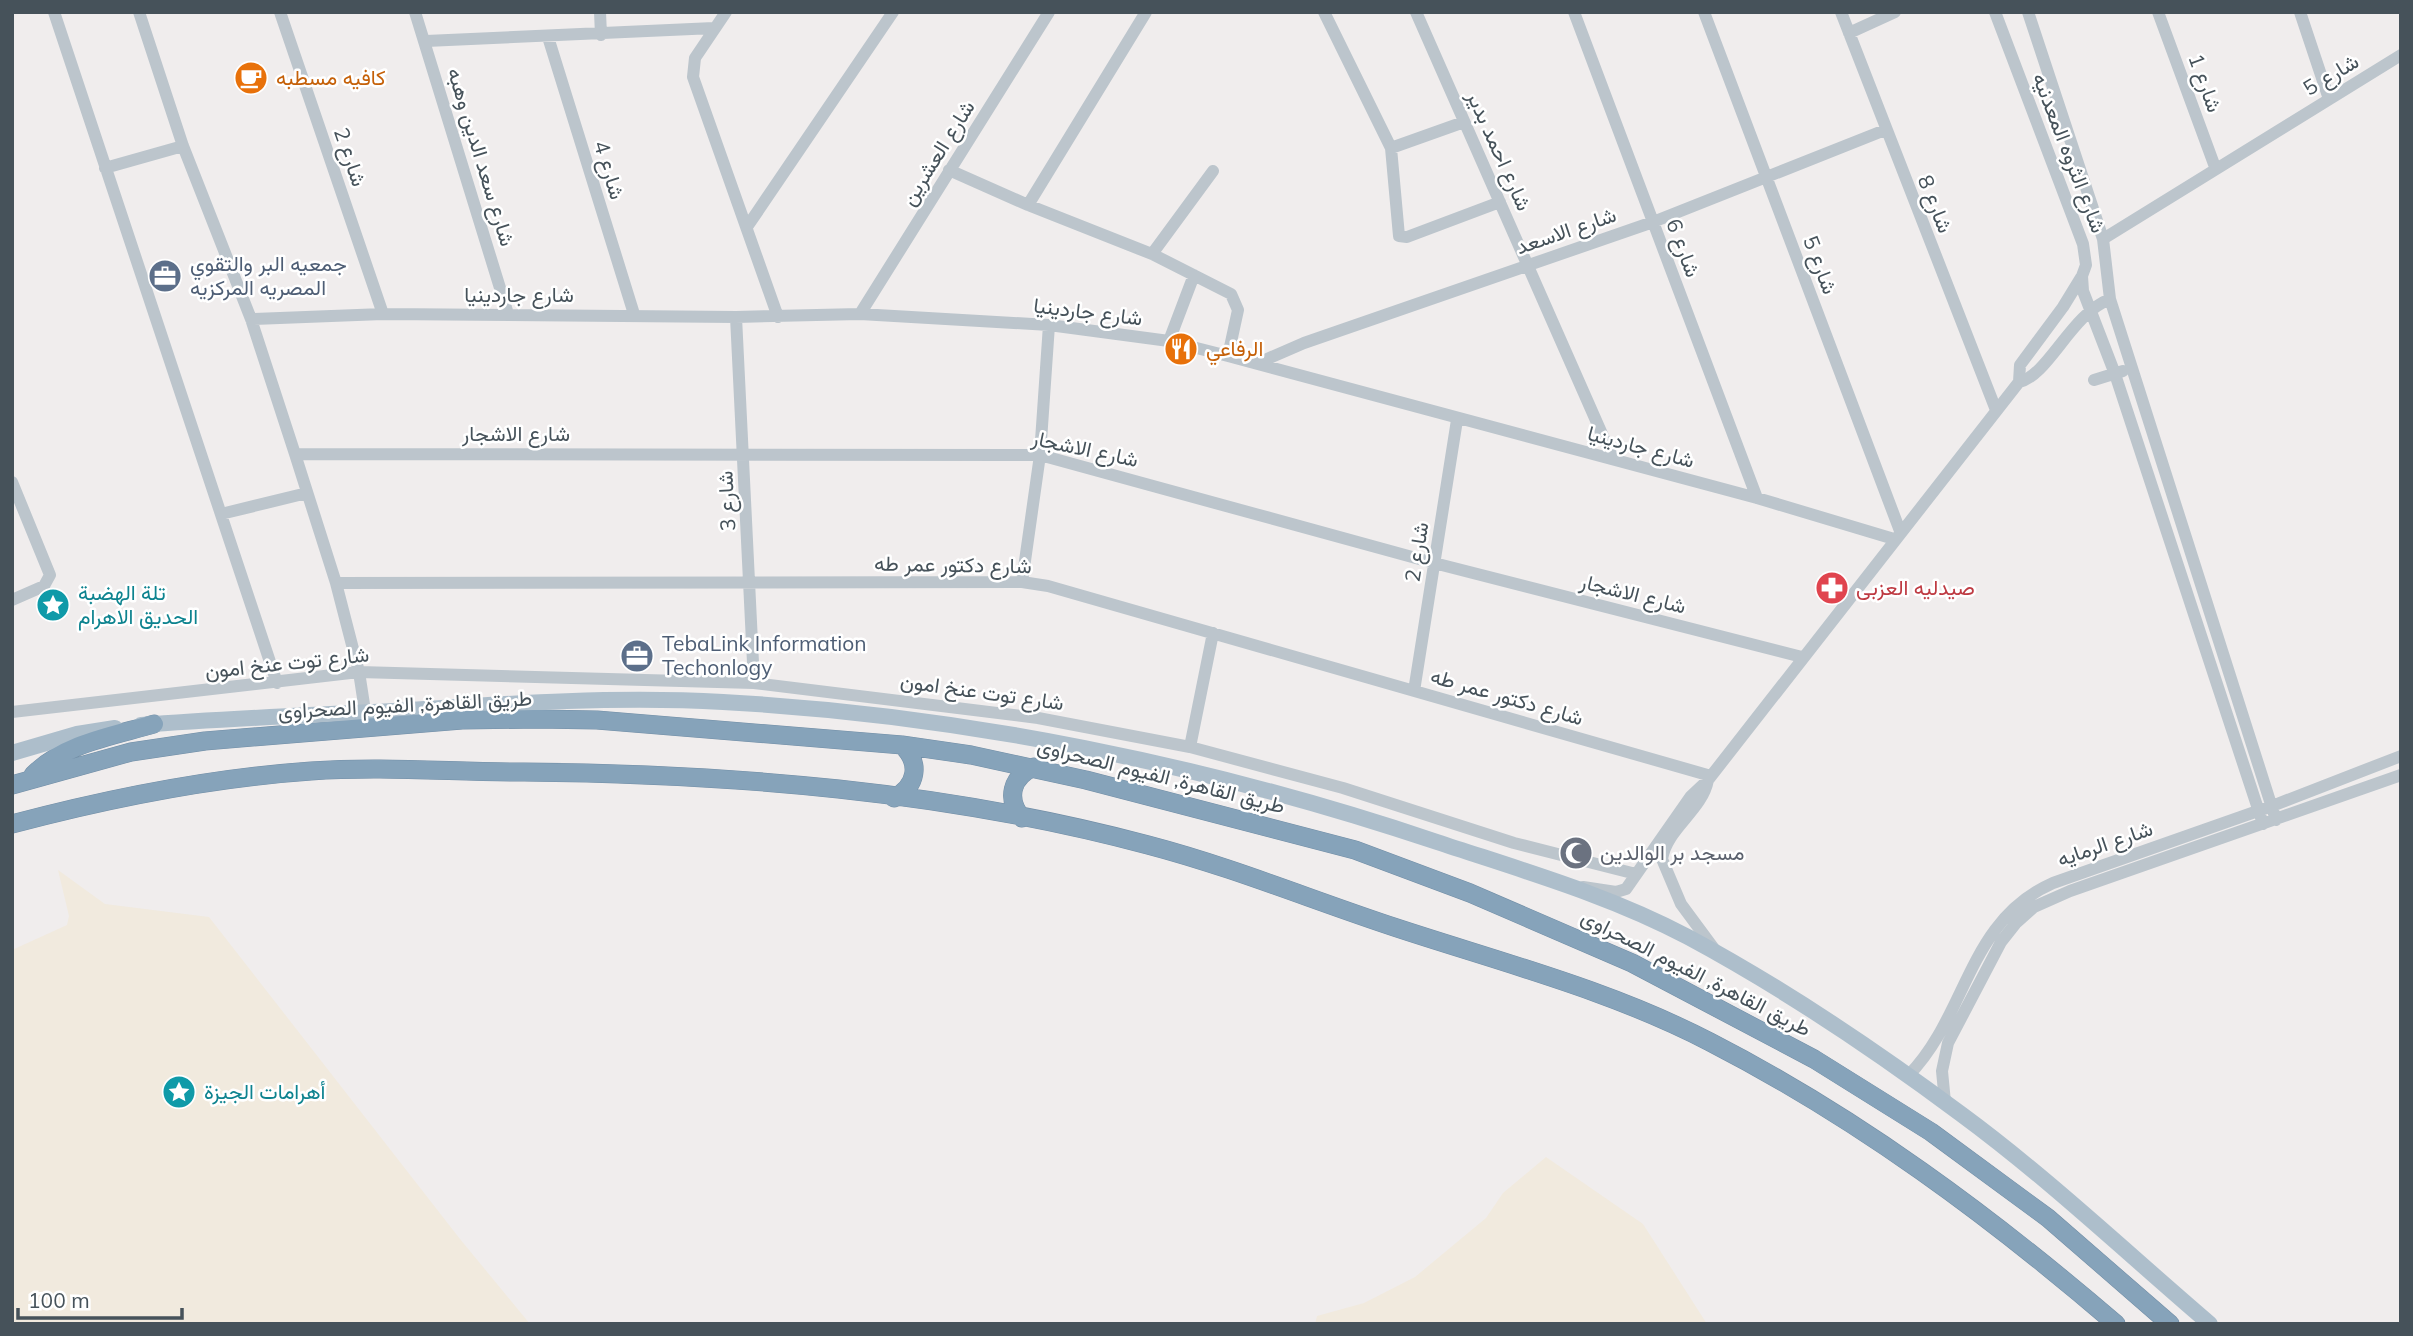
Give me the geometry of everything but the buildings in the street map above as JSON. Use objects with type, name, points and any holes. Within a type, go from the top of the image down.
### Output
[{"type":"highway","name":"طريق القاهرة, الفيوم الصحراوى","points":[[20,783],[131,752],[205,741],[462,720],[597,720],[902,745],[1034,767],[1354,850],[1470,893],[1632,963],[1814,1059],[1931,1132],[2048,1219],[2170,1324]]},
{"type":"highway","points":[[20,783],[81,745],[154,724]]},
{"type":"highway","points":[[894,797],[909,787],[915,769],[914,760],[902,745]]},
{"type":"highway","points":[[1022,818],[1013,805],[1013,789],[1020,775],[1034,767]]},
{"type":"highway","points":[[12,824],[95,803],[181,786],[335,770],[683,777],[813,786],[1022,818],[1145,844],[1554,978],[1633,1007],[1708,1040],[1868,1134],[1929,1174],[2030,1250],[2116,1324]]},
{"type":"main road","points":[[12,753],[77,734],[154,724],[520,702],[692,701],[847,713],[959,728],[1091,751],[1295,798],[1573,887],[1664,925],[1719,955],[1847,1034],[1945,1102],[2210,1324]]},
{"type":"street","points":[[54,12],[277,682]]},
{"type":"street","points":[[139,12],[183,146],[251,319],[337,583],[359,672],[365,711]]},
{"type":"street","name":"شارع 2","points":[[280,12],[383,314]]},
{"type":"street","name":"شارع سعد الدين وهبه","points":[[415,12],[508,314]]},
{"type":"street","points":[[600,12],[601,35]]},
{"type":"street","points":[[726,12],[695,58],[693,77],[778,317]]},
{"type":"street","points":[[747,227],[892,12]]},
{"type":"street","points":[[1028,205],[1146,12]]},
{"type":"street","points":[[1324,12],[1391,148],[1397,231],[1401,237],[1500,202]]},
{"type":"street","name":"شارع احمد بدير","points":[[1416,12],[1613,459]]},
{"type":"street","name":"شارع 6","points":[[1574,12],[1757,498]]},
{"type":"street","name":"شارع 5","points":[[1704,12],[1897,535]]},
{"type":"street","name":"شارع 8","points":[[1841,12],[1996,410]]},
{"type":"street","points":[[1849,33],[1895,12]]},
{"type":"street","name":"شارع الثروه المعدنيه","points":[[1995,12],[2083,244],[2086,265],[2082,276],[2083,291],[2115,373],[2265,808]]},
{"type":"street","name":"شارع الثروه المعدنيه","points":[[2028,12],[2103,239],[2110,299],[2265,808]]},
{"type":"street","name":"شارع 1","points":[[2158,12],[2215,167]]},
{"type":"street","points":[[2300,12],[2329,99]]},
{"type":"street","name":"شارع العشرين","points":[[860,314],[1043,14]]},
{"type":"street","points":[[426,41],[714,28]]},
{"type":"street","name":"شارع 4","points":[[548,37],[634,314]]},
{"type":"street","name":"شارع 5","points":[[2103,239],[2215,167],[2401,55]]},
{"type":"street","points":[[1391,148],[1464,122]]},
{"type":"street","name":"شارع الاسعد","points":[[1258,363],[1304,343],[1653,222],[1885,130]]},
{"type":"street","points":[[105,168],[183,146]]},
{"type":"street","points":[[949,170],[1028,205],[1152,254],[1231,294],[1237,303],[1228,356]]},
{"type":"street","points":[[1152,254],[1213,171]]},
{"type":"street","points":[[1169,341],[1194,275]]},
{"type":"street","points":[[2019,382],[2020,365],[2063,307],[2082,276]]},
{"type":"street","points":[[1573,887],[1621,891],[1630,885],[1691,796],[1710,778],[1996,410],[2019,382],[2033,376],[2090,309],[2110,299]]},
{"type":"street","name":"شارع جاردينيا","points":[[251,319],[383,314],[634,314],[736,317],[860,314],[1049,325],[1169,341],[1258,363],[1457,419],[1897,535]]},
{"type":"street","name":"شارع 3","points":[[736,317],[754,683]]},
{"type":"street","points":[[1022,582],[1040,455],[1049,325]]},
{"type":"street","points":[[2094,380],[2133,368]]},
{"type":"street","name":"شارع 2","points":[[1414,691],[1457,419]]},
{"type":"street","name":"شارع الاشجار","points":[[295,454],[1040,455],[1434,563],[1802,657]]},
{"type":"street","points":[[12,482],[47,562],[50,575],[44,586],[12,600]]},
{"type":"street","points":[[220,514],[307,493]]},
{"type":"street","name":"شارع دكتور عمر طه","points":[[337,583],[1022,582],[1075,593],[1710,778]]},
{"type":"street","points":[[1189,747],[1213,633]]},
{"type":"street","name":"شارع توت عنخ امون","points":[[12,712],[359,672],[754,683],[1038,718],[1189,747],[1343,788],[1514,843],[1636,874]]},
{"type":"street","name":"شارع الرمايه","points":[[1908,1076],[1937,1037],[1992,932],[2019,903],[2053,883],[2265,808],[2401,756]]},
{"type":"street","name":"شارع الرمايه","points":[[1945,1102],[1942,1063],[1951,1034],[2001,942],[2025,914],[2056,896],[2401,775]]},
{"type":"street","points":[[1710,778],[1702,797],[1667,844],[1662,859],[1681,904],[1719,955]]},
{"type":"street","points":[[2265,808],[2276,820]]},
{"type":"street","points":[[2263,824],[2265,808]]},
{"type":"sand","name":"أهرامات الجيزة","points":[[58,870],[105,904],[209,917],[460,1239],[530,1324],[12,1324],[12,950],[67,925],[69,916]]},
{"type":"sand","points":[[1546,1157],[1643,1224],[1707,1324],[1315,1324],[1317,1316],[1364,1303],[1415,1277],[1486,1218],[1503,1193]]},
{"type":"place","name":"كافيه مسطبه","points":[[251,78]]},
{"type":"place","name":"جمعيه البر والتقوي المصريه المركزيه","points":[[165,276]]},
{"type":"place","name":"الرفاعي","points":[[1181,349]]},
{"type":"place","name":"صيدليه العزبى","points":[[1832,588]]},
{"type":"place","name":"تلة الهضبة الحديق الاهرام","points":[[53,605]]},
{"type":"place","name":"TebaLink Information Techonlogy","points":[[637,656]]},
{"type":"place","name":"مسجد بر الوالدين","points":[[1576,853]]},
{"type":"place","name":"أهرامات الجيزة","points":[[179,1092]]}]
